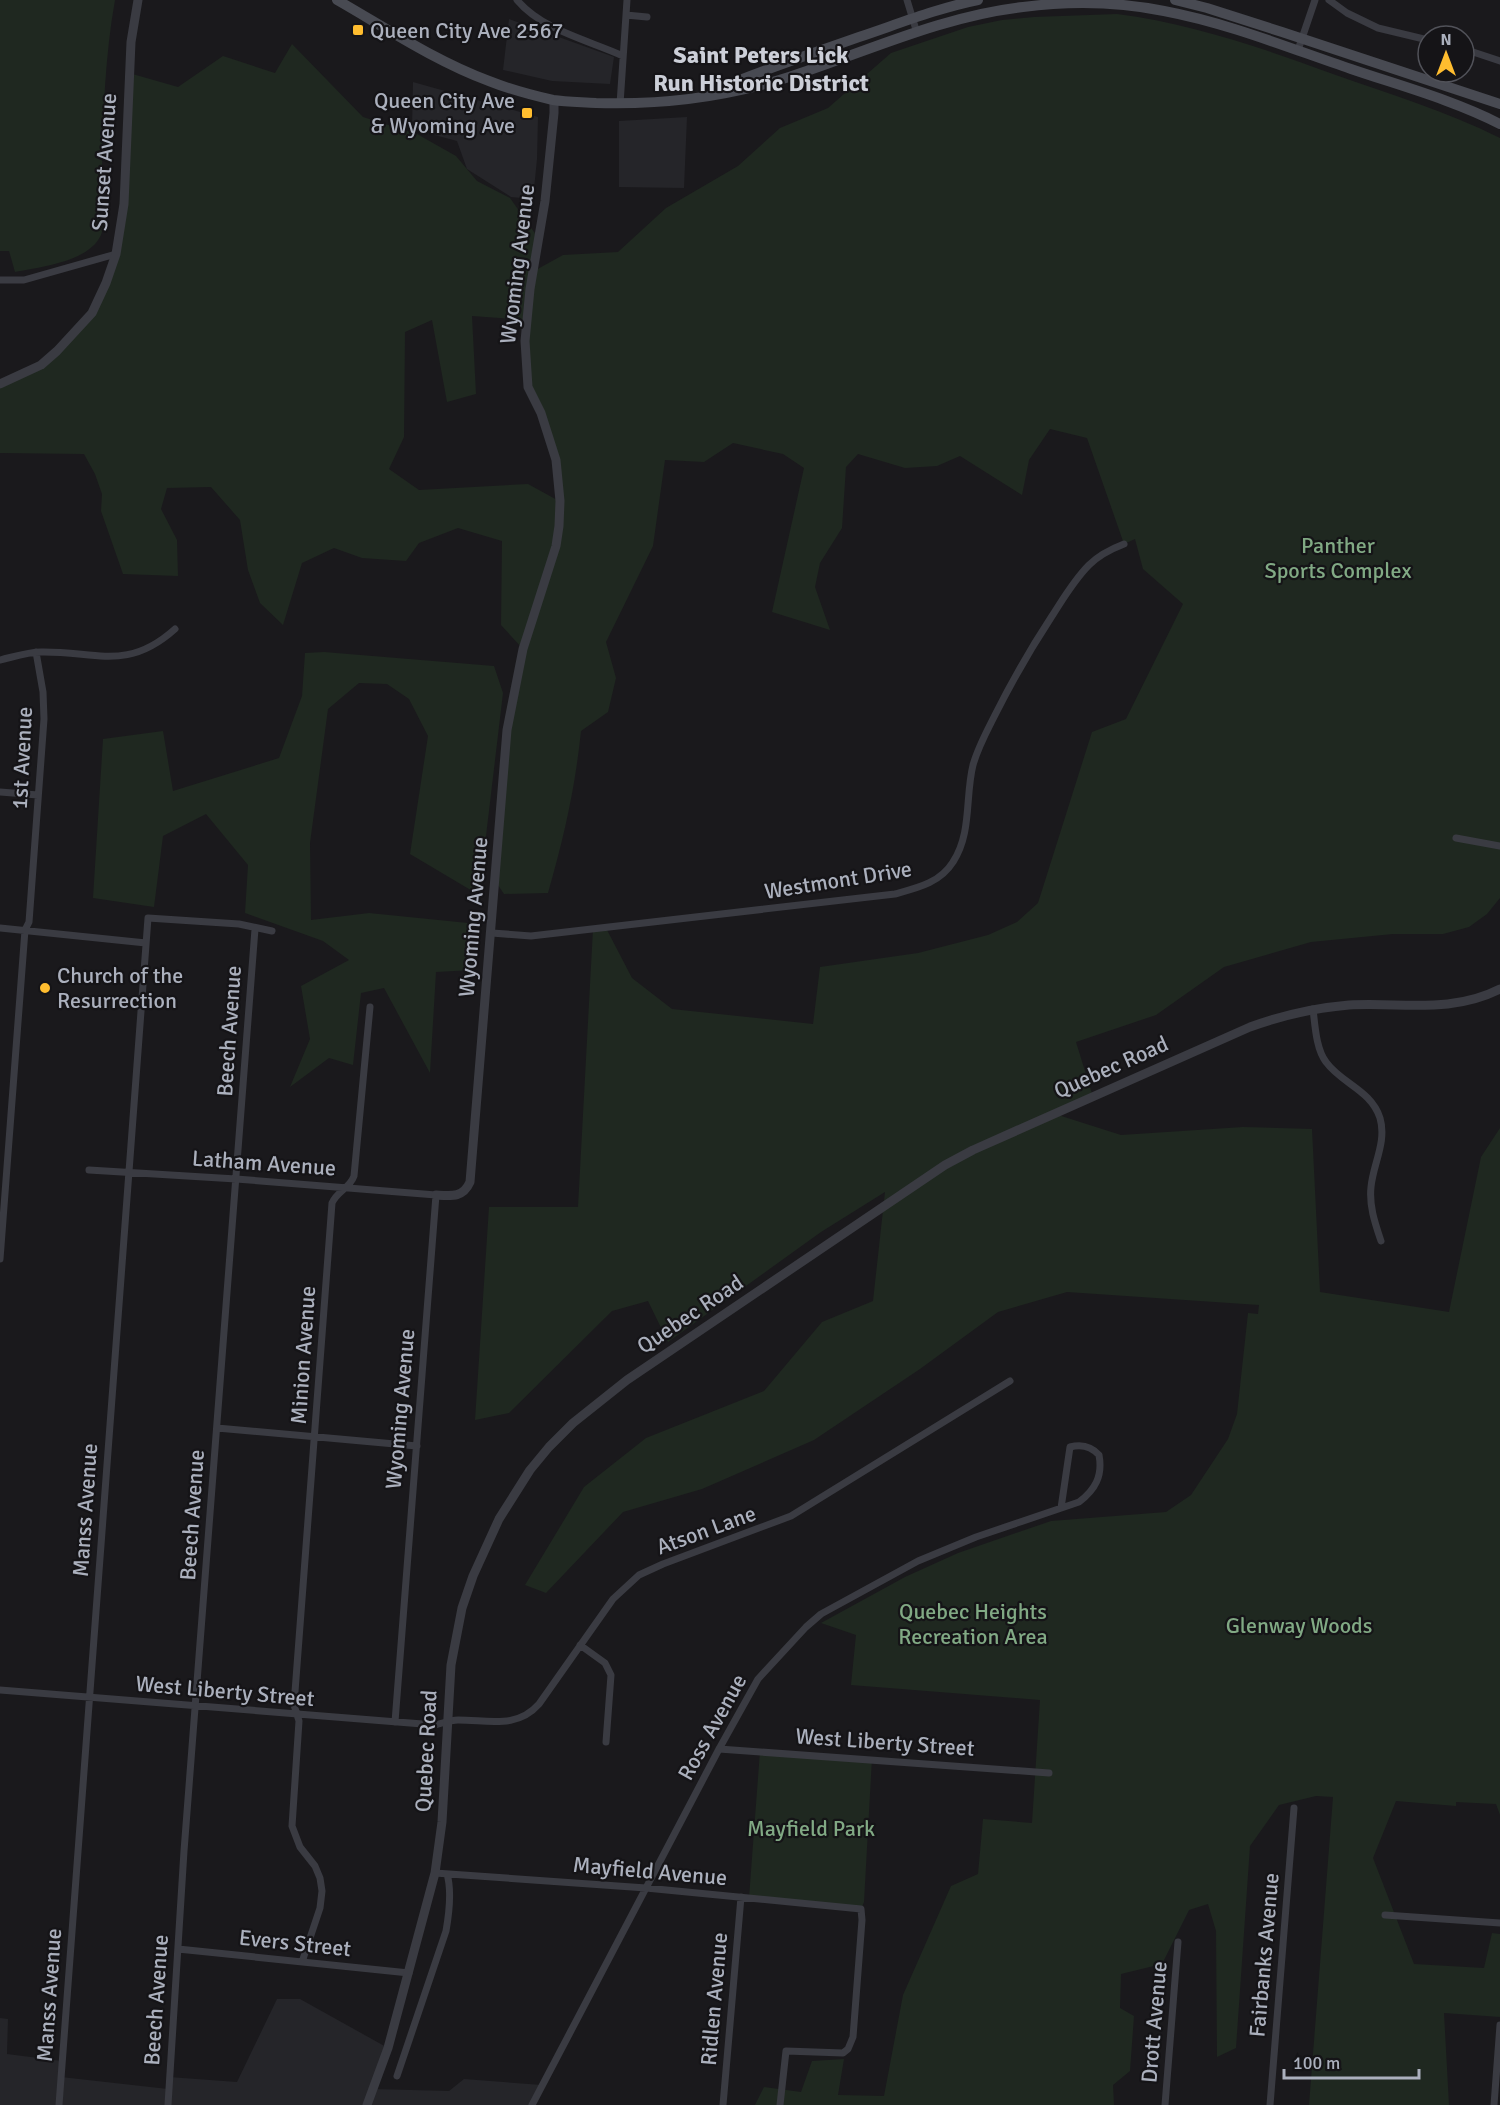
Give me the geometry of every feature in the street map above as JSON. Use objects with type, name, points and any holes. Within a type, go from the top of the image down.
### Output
[{"type":"main road","points":[[337,0],[465,71],[518,91],[554,100],[620,104],[662,102],[746,90],[953,21],[1023,7],[1104,4],[1162,10],[1240,31],[1298,50],[1483,115],[1500,124]]},
{"type":"main road","points":[[701,96],[782,64],[911,19],[978,0]]},
{"type":"main road","points":[[1175,0],[1207,8],[1500,104]]},
{"type":"street","name":"Sunset Avenue","points":[[0,384],[41,365],[75,333],[92,313],[106,283],[116,254],[124,204],[131,42],[138,0]]},
{"type":"street","points":[[517,0],[526,12],[569,34],[623,56]]},
{"type":"street","points":[[620,104],[627,0]]},
{"type":"street","points":[[907,0],[916,33]]},
{"type":"street","points":[[1298,50],[1315,0]]},
{"type":"street","points":[[1329,0],[1362,21],[1416,37]]},
{"type":"street","points":[[626,15],[648,16]]},
{"type":"street","points":[[1476,53],[1500,61]]},
{"type":"street","name":"Wyoming Avenue","points":[[396,1722],[436,1195],[460,1194],[468,1188],[470,1182],[507,730],[523,649],[556,546],[559,526],[560,501],[556,460],[541,413],[528,387],[525,340],[530,289],[545,201],[554,100]]},
{"type":"street","points":[[0,280],[24,280],[116,254]]},
{"type":"street","name":"Westmont Drive","points":[[492,933],[531,936],[606,928],[895,894],[932,883],[950,867],[960,849],[967,825],[967,800],[974,763],[981,743],[1013,680],[1077,578],[1097,558],[1124,544]]},
{"type":"street","points":[[0,660],[36,652],[104,657],[130,655],[154,645],[174,629]]},
{"type":"street","name":"1st Avenue","points":[[0,1259],[25,930],[29,922],[44,719],[43,693],[36,652]]},
{"type":"street","points":[[0,792],[38,795]]},
{"type":"street","points":[[1456,838],[1500,846]]},
{"type":"street","name":"Manss Avenue","points":[[59,2105],[148,918],[239,924],[255,929]]},
{"type":"street","points":[[0,928],[146,943]]},
{"type":"street","points":[[255,929],[272,931]]},
{"type":"street","name":"Beech Avenue","points":[[168,2105],[195,1707],[255,929]]},
{"type":"street","name":"Quebec Road","points":[[367,2105],[388,2048],[435,1873],[442,1822],[451,1665],[456,1636],[473,1576],[484,1549],[511,1497],[549,1447],[599,1401],[627,1380],[945,1165],[972,1150],[1250,1027],[1312,1009],[1385,1004],[1448,1005],[1468,1002],[1500,989]]},
{"type":"street","name":"Minion Avenue","points":[[302,1962],[320,1908],[322,1891],[315,1866],[300,1847],[292,1826],[299,1720],[294,1705],[332,1203],[338,1193],[347,1188],[354,1176],[370,1007]]},
{"type":"street","points":[[1312,1009],[1322,1056],[1338,1076],[1367,1096],[1380,1120],[1382,1139],[1370,1199],[1372,1214],[1381,1241]]},
{"type":"street","name":"Latham Avenue","points":[[89,1170],[128,1171],[436,1195]]},
{"type":"street","name":"Atson Lane","points":[[447,1722],[455,1720],[510,1722],[527,1716],[539,1704],[613,1599],[639,1575],[791,1516],[1010,1381]]},
{"type":"street","points":[[217,1428],[417,1446]]},
{"type":"street","name":"Ross Avenue","points":[[532,2105],[758,1679],[821,1614],[918,1561],[976,1537],[1079,1502],[1094,1487],[1100,1476],[1099,1455],[1090,1448],[1077,1445],[1070,1447],[1061,1508]]},
{"type":"street","points":[[580,1645],[605,1663],[611,1675],[606,1742]]},
{"type":"street","name":"West Liberty Street","points":[[0,1690],[435,1725],[447,1722]]},
{"type":"street","name":"West Liberty Street","points":[[719,1749],[1050,1773]]},
{"type":"street","name":"Fairbanks Avenue","points":[[1270,2105],[1294,1808]]},
{"type":"street","name":"Mayfield Avenue","points":[[435,1873],[646,1888],[861,1909],[853,2037],[848,2049],[840,2053],[786,2051],[780,2105]]},
{"type":"street","points":[[398,2076],[446,1931],[449,1880],[447,1874]]},
{"type":"street","name":"Ridlen Avenue","points":[[723,2105],[741,1897]]},
{"type":"street","points":[[1385,1915],[1500,1923]]},
{"type":"street","name":"Drott Avenue","points":[[1165,2105],[1178,1941]]},
{"type":"street","name":"Evers Street","points":[[178,1950],[409,1973]]},
{"type":"street","points":[[1494,2105],[1500,2025]]},
{"type":"shaded area","points":[[509,19],[614,57],[610,84],[552,81],[503,70]]},
{"type":"shaded area","points":[[413,82],[538,117],[533,199],[511,197],[467,169],[457,141],[412,129]]},
{"type":"shaded area","points":[[687,117],[684,188],[619,187],[619,121]]},
{"type":"shaded area","points":[[277,1999],[300,1999],[388,2048],[373,2089],[449,2091],[464,2079],[542,2085],[532,2105],[0,2105],[0,2018],[8,2019],[7,2054],[62,2061],[61,2077],[168,2089],[169,2077],[237,2082]]},
{"type":"green space","points":[[0,0],[115,0],[105,85],[102,170],[104,220],[101,235],[95,244],[75,257],[63,262],[15,272],[9,251],[0,251]]},
{"type":"green space","points":[[1117,14],[1199,30],[1281,55],[1418,103],[1500,138],[1500,898],[1487,914],[1469,927],[1443,934],[1393,934],[1311,942],[1224,967],[1156,1015],[1076,1042],[1093,1097],[1055,1114],[1121,1135],[1243,1127],[1312,1129],[1320,1292],[1449,1312],[1481,1157],[1500,1128],[1500,1815],[1496,1804],[1456,1802],[1456,1806],[1396,1801],[1373,1858],[1414,1964],[1484,1968],[1492,1933],[1500,1934],[1500,2017],[1444,2013],[1449,2105],[1309,2105],[1333,1797],[1316,1796],[1279,1805],[1250,1846],[1236,2048],[1217,2057],[1216,1931],[1208,1904],[1189,1910],[1162,1964],[1121,1974],[1120,2008],[1134,2016],[1130,2071],[1113,2085],[1114,2105],[755,2105],[764,2087],[801,2092],[812,2061],[844,2059],[838,2095],[884,2096],[903,1995],[951,1886],[978,1874],[983,1819],[1032,1823],[1040,1700],[851,1685],[856,1635],[821,1623],[905,1577],[958,1553],[1051,1521],[1166,1512],[1191,1495],[1228,1439],[1237,1414],[1248,1313],[1258,1314],[1259,1305],[1067,1292],[998,1312],[920,1369],[814,1440],[702,1489],[623,1512],[546,1593],[525,1585],[584,1487],[646,1438],[764,1391],[822,1322],[873,1301],[885,1192],[821,1232],[668,1342],[648,1301],[612,1311],[509,1413],[475,1420],[489,1207],[578,1207],[593,929],[606,928],[632,978],[672,1009],[813,1024],[820,967],[918,953],[988,935],[1017,922],[1038,903],[1092,732],[1126,719],[1183,604],[1143,569],[1135,539],[1124,544],[1087,438],[1050,429],[1029,460],[1022,495],[960,456],[937,466],[905,468],[858,454],[846,467],[842,528],[820,563],[815,587],[830,630],[772,612],[804,468],[783,454],[733,443],[704,462],[665,460],[653,546],[606,642],[616,678],[608,712],[581,731],[568,813],[548,893],[504,894],[496,882],[507,730],[523,649],[501,625],[502,541],[458,528],[419,543],[406,561],[362,558],[334,548],[302,563],[283,625],[260,603],[248,570],[240,520],[211,487],[167,488],[161,509],[177,540],[178,576],[123,574],[101,511],[102,494],[95,474],[84,454],[0,453],[0,384],[41,365],[92,313],[116,254],[129,73],[178,87],[223,56],[275,73],[292,44],[363,117],[417,134],[456,156],[477,181],[510,198],[539,239],[534,271],[563,255],[618,252],[666,208],[738,166],[780,128],[828,108],[891,53],[968,27],[1002,20]],"holes":[[[472,316],[526,320],[532,396],[559,481],[559,501],[528,484],[419,490],[389,469],[404,437],[405,332],[432,320],[447,402],[476,394]]]},
{"type":"green space","points":[[324,652],[494,666],[503,693],[479,895],[410,854],[428,736],[409,699],[387,684],[359,683],[328,709],[310,843],[311,920],[369,913],[478,924],[473,970],[436,972],[430,1073],[384,988],[361,993],[353,1065],[329,1058],[290,1087],[310,1039],[301,986],[349,960],[323,941],[245,913],[248,865],[206,814],[163,836],[154,907],[93,898],[103,739],[163,731],[173,791],[279,758],[302,696],[305,653]]},
{"type":"green space","name":"Mayfield Park","points":[[760,1751],[872,1758],[864,1902],[861,1909],[749,1898]]},
{"type":"place","name":"Queen City Ave 2567","points":[[358,30]]},
{"type":"place","name":"Queen City Ave & Wyoming Ave","points":[[527,113]]},
{"type":"place","name":"Church of the Resurrection","points":[[45,988]]},
{"type":"district","name":"Saint Peters Lick Run Historic District","points":[[761,69]]},
{"type":"park label","name":"Panther Sports Complex","points":[[1338,558]]},
{"type":"park label","name":"Quebec Heights Recreation Area","points":[[973,1624]]},
{"type":"park label","name":"Glenway Woods","points":[[1299,1625]]}]
